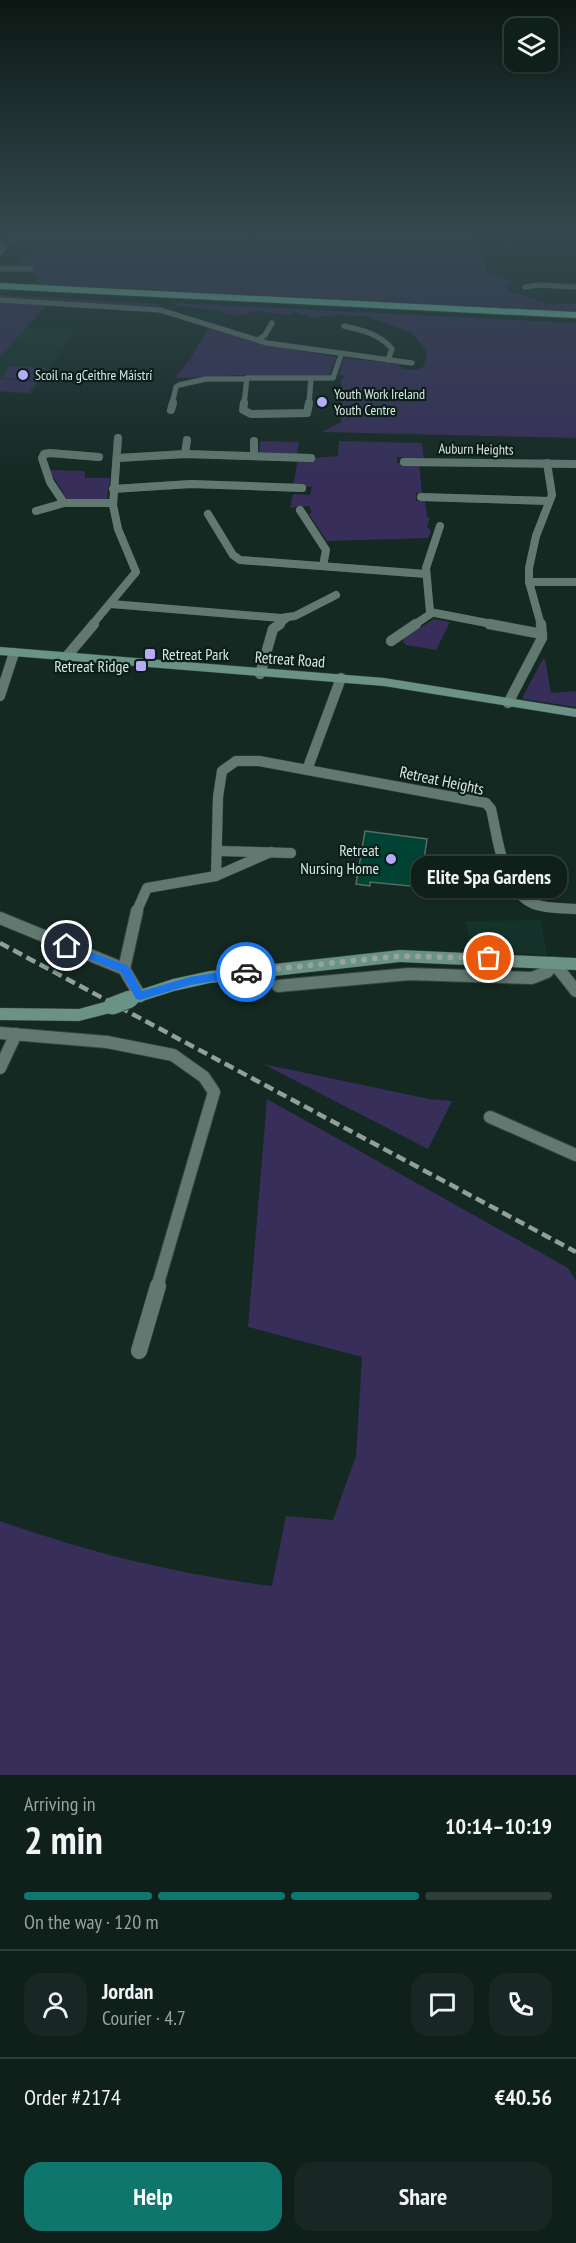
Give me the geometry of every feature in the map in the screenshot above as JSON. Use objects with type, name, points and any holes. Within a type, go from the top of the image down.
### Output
[{"type":"highway","points":[[515,317],[576,320]]},
{"type":"street","points":[[191,317],[258,340],[341,355],[412,363]]},
{"type":"street","points":[[258,340],[273,323]]},
{"type":"street","points":[[344,326],[368,332],[385,340],[392,349],[388,360]]},
{"type":"street","points":[[333,378],[341,355]]},
{"type":"street","points":[[246,379],[242,407],[245,412],[298,414],[309,411],[311,377]]},
{"type":"street","points":[[171,410],[176,387],[203,379],[341,378]]},
{"type":"street","points":[[67,656],[136,572],[118,532],[112,503],[118,459],[118,438]]},
{"type":"street","points":[[185,454],[187,440]]},
{"type":"street","points":[[254,455],[255,441]]},
{"type":"street","points":[[64,503],[50,482],[42,456],[52,453],[99,457]]},
{"type":"street","points":[[118,459],[185,454],[306,455]]},
{"type":"street","name":"Auburn Heights","points":[[404,462],[576,464]]},
{"type":"street","points":[[508,703],[540,643],[542,634],[541,618],[529,582],[532,549],[552,492],[547,463]]},
{"type":"street","points":[[113,489],[192,484],[302,489]]},
{"type":"street","points":[[421,497],[549,501]]},
{"type":"street","points":[[36,511],[64,503],[112,503]]},
{"type":"street","points":[[300,510],[326,550],[323,566]]},
{"type":"street","points":[[208,514],[232,555],[237,559],[426,574]]},
{"type":"street","points":[[432,613],[429,609],[426,574],[440,526]]},
{"type":"street","points":[[529,582],[548,586],[576,582]]},
{"type":"street","points":[[111,604],[212,614],[288,617],[295,616],[336,596]]},
{"type":"street","points":[[391,641],[432,613],[542,634]]},
{"type":"street","points":[[260,674],[273,629],[288,617]]},
{"type":"street","name":"Retreat Road","points":[[0,651],[260,674],[341,678],[425,687],[576,713]]},
{"type":"street","points":[[0,696],[14,653]]},
{"type":"street","points":[[308,770],[341,678]]},
{"type":"street","name":"Retreat Heights","points":[[216,876],[219,851],[218,791],[222,771],[236,761],[245,760],[486,802],[491,808],[508,873],[522,896],[537,905],[576,909]]},
{"type":"street","points":[[219,851],[291,853]]},
{"type":"street","points":[[135,998],[124,969],[138,905],[147,888],[216,876],[271,852]]},
{"type":"street","points":[[0,918],[124,969]]},
{"type":"street","points":[[0,1014],[79,1015],[210,977],[391,957],[434,956],[576,964]]},
{"type":"street","points":[[278,986],[409,974],[532,978],[547,972],[554,963]]},
{"type":"street","points":[[554,963],[576,991]]},
{"type":"street","points":[[0,1033],[107,1042],[173,1055],[204,1077],[214,1092],[139,1351]]},
{"type":"street","points":[[0,1068],[16,1035]]},
{"type":"street","points":[[490,1117],[576,1155]]},
{"type":"shaded area","points":[[0,317],[36,317],[0,357]]},
{"type":"shaded area","points":[[367,317],[453,317],[576,323],[576,438],[322,432],[341,422],[341,380],[345,376],[339,375],[344,358],[399,364],[402,369],[417,370],[424,366],[427,351],[411,332]]},
{"type":"shaded area","name":"Scoil na gCeithre Máistrí","points":[[27,327],[76,329],[32,394],[0,392],[0,357]]},
{"type":"shaded area","points":[[208,328],[274,346],[336,357],[329,376],[244,375],[175,378],[191,358]]},
{"type":"shaded area","points":[[10,366],[46,368],[38,380],[1,378]]},
{"type":"shaded area","points":[[0,379],[37,381],[29,393],[0,391]]},
{"type":"shaded area","points":[[260,441],[299,442],[297,454],[259,453]]},
{"type":"shaded area","points":[[339,441],[422,443],[424,460],[397,457],[397,463],[419,464],[422,493],[416,493],[416,501],[425,501],[427,517],[430,518],[427,527],[431,531],[428,538],[327,541],[309,514],[312,512],[309,506],[290,508],[293,494],[310,495],[312,487],[293,486],[298,459],[338,456]]},
{"type":"shaded area","points":[[49,470],[85,471],[85,478],[110,478],[107,499],[67,499]]},
{"type":"shaded area","points":[[434,619],[450,622],[436,650],[406,645],[403,642],[404,638]]},
{"type":"shaded area","points":[[545,659],[551,693],[576,691],[576,707],[523,699]]},
{"type":"shaded area","points":[[541,920],[547,955],[472,949],[465,921]]},
{"type":"shaded area","points":[[263,1064],[429,1099],[452,1101],[428,1149]]},
{"type":"shaded area","points":[[267,1099],[568,1268],[576,1281],[576,1775],[0,1775],[0,1521],[66,1543],[134,1561],[203,1576],[272,1586],[286,1516],[333,1520],[356,1456],[362,1357],[248,1327]]},
{"type":"building","name":"Retreat Nursing Home","points":[[365,831],[427,839],[420,887],[370,882],[370,886],[356,884]]},
{"type":"railway","points":[[0,943],[576,1252]]},
{"type":"way so far","points":[[246,972],[400,956],[489,958]]},
{"type":"place","name":"Scoil na gCeithre Máistrí","points":[[23,375]]},
{"type":"place","name":"Youth Work Ireland Youth Centre","points":[[322,402]]},
{"type":"place","name":"Retreat Park","points":[[150,654]]},
{"type":"place","name":"Retreat Ridge","points":[[141,666]]},
{"type":"place","name":"Retreat Nursing Home","points":[[391,859]]},
{"type":"place","name":"Elite Spa Gardens","points":[[489,958]]},
{"type":"route","points":[[67,946],[124,969],[140,996],[190,981],[246,972]]}]
